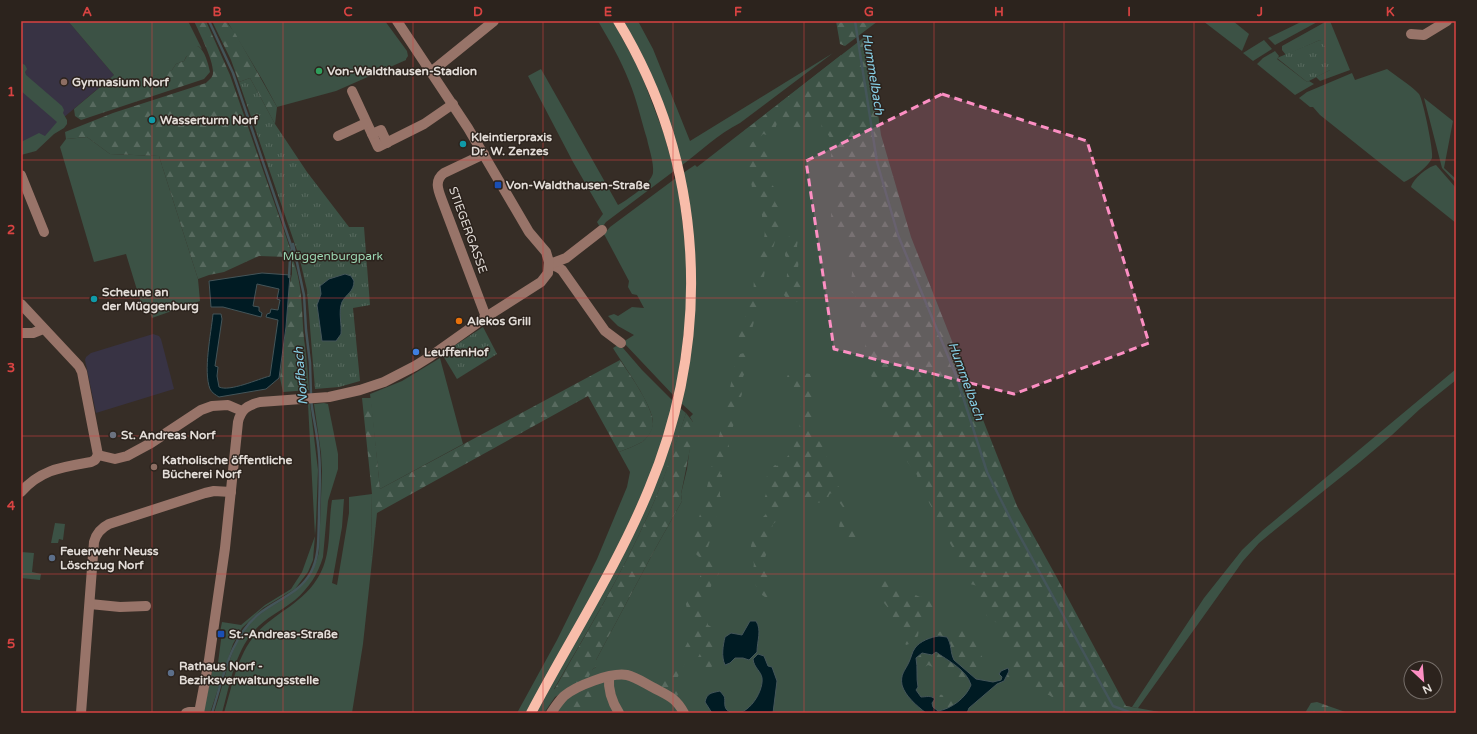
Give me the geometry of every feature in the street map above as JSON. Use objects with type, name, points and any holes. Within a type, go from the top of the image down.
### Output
[{"type":"main road","points":[[531,713],[608,575],[635,522],[649,490],[672,424],[687,354],[691,312],[691,265],[689,235],[682,189],[669,136],[657,103],[638,57],[618,21]]},
{"type":"street","points":[[397,21],[453,104],[530,232],[546,252],[549,268]]},
{"type":"street","points":[[431,72],[494,21]]},
{"type":"street","points":[[1411,34],[1424,35],[1447,21]]},
{"type":"street","points":[[352,91],[378,147],[424,124],[453,104]]},
{"type":"street","points":[[338,136],[366,123]]},
{"type":"street","name":"STIEGERGASSE","points":[[484,154],[444,173],[439,178],[437,184],[486,317]]},
{"type":"street","points":[[21,175],[44,232]]},
{"type":"street","points":[[186,713],[199,713],[209,660],[225,548],[238,422],[242,411],[251,405],[260,402],[330,397],[360,390],[384,382],[403,373],[431,356],[486,317],[541,282],[549,268],[566,258],[602,230]]},
{"type":"street","points":[[549,268],[559,268],[562,270],[605,331],[621,343]]},
{"type":"street","points":[[21,304],[79,366],[82,372],[98,455],[95,460],[91,462],[55,469],[45,473],[27,485],[21,492]]},
{"type":"street","points":[[21,333],[33,333],[43,329]]},
{"type":"street","points":[[98,455],[115,459],[127,456],[151,443],[201,410],[212,406],[228,405],[242,411]]},
{"type":"street","points":[[82,713],[94,542],[98,533],[105,526],[205,493],[214,491],[231,492]]},
{"type":"street","points":[[90,604],[120,607],[146,606]]},
{"type":"street","points":[[551,713],[559,702],[571,691],[587,683],[622,675],[633,677],[673,698],[679,704],[684,713]]},
{"type":"street","points":[[609,677],[609,688],[619,713]]},
{"type":"highlighted area","points":[[942,94],[1087,141],[1149,343],[1014,394],[834,349],[806,161]]},
{"type":"shaded area","name":"Gymnasium Norf","points":[[21,21],[68,21],[114,75],[63,118],[47,137],[21,149]]},
{"type":"shaded area","name":"St. Andreas Norf","points":[[153,334],[159,336],[161,339],[174,389],[96,413],[85,360],[86,357],[91,353]]},
{"type":"green space","points":[[68,21],[188,21],[202,49],[198,46],[186,57],[184,61],[176,64],[172,70],[168,72],[143,79],[130,78],[119,84],[99,88],[114,75]]},
{"type":"green space","points":[[194,21],[206,21],[230,75],[291,251],[287,257],[259,256],[224,272],[198,279],[159,156],[110,154],[87,137],[66,139],[65,132],[113,113],[206,83],[212,76],[213,68],[206,47]]},
{"type":"green space","points":[[212,21],[226,21],[235,33],[277,107],[275,124],[250,78],[239,82],[231,60]]},
{"type":"green space","name":"Von-Waldthausen-Stadion","points":[[227,21],[385,21],[407,51],[408,56],[406,60],[336,91],[277,107]]},
{"type":"green space","points":[[598,21],[613,21],[640,71],[664,134],[674,171],[606,222],[601,229],[597,222],[603,214],[573,162],[528,76],[541,69],[618,205],[638,191],[648,182],[651,177],[653,173],[653,164],[637,103],[626,73]]},
{"type":"green space","points":[[622,21],[638,21],[653,49],[690,141],[833,53],[740,123],[717,137],[681,166]]},
{"type":"green space","points":[[836,21],[878,21],[845,46],[840,44]]},
{"type":"green space","points":[[1203,21],[1233,21],[1249,34],[1242,51]]},
{"type":"green space","points":[[1303,21],[1319,21],[1275,45],[1268,38]]},
{"type":"green space","points":[[1327,21],[1330,21],[1350,70],[1320,81],[1316,77],[1330,70],[1320,40],[1286,55],[1282,50],[1282,46]]},
{"type":"green space","points":[[867,35],[881,135],[911,237],[1017,506],[1126,706],[1165,713],[1075,713],[1075,710],[1070,704],[1049,695],[1043,695],[1040,692],[1029,690],[1014,677],[1006,691],[998,680],[992,679],[990,673],[995,669],[1000,670],[1007,666],[1010,662],[1011,656],[1009,648],[1006,647],[1006,642],[1009,639],[1001,637],[999,632],[1001,626],[986,615],[987,609],[978,601],[971,598],[969,594],[971,591],[982,587],[970,584],[968,582],[970,575],[951,545],[918,482],[917,475],[891,440],[887,437],[888,433],[893,433],[891,423],[885,418],[881,403],[878,400],[878,391],[869,371],[865,341],[860,333],[862,317],[854,310],[857,304],[854,300],[856,295],[850,291],[853,264],[846,253],[845,241],[840,233],[831,227],[830,223],[831,203],[838,187],[832,173],[831,157],[833,144],[823,129],[821,122],[822,117],[819,114],[802,129],[793,128],[788,123],[777,123],[774,133],[771,136],[763,134],[758,138],[752,138],[748,137],[744,131]]},
{"type":"green space","points":[[1264,40],[1272,49],[1253,61],[1243,53]]},
{"type":"green space","points":[[1320,40],[1332,56],[1330,70],[1307,82],[1277,58]]},
{"type":"green space","points":[[198,46],[204,54],[210,72],[204,79],[81,120],[75,116],[74,109],[99,88],[119,84],[130,78],[143,79],[172,70],[176,64],[184,61],[191,49]]},
{"type":"green space","points":[[1275,51],[1279,56],[1277,59],[1307,82],[1309,81],[1314,84],[1295,95],[1257,64],[1263,58]]},
{"type":"green space","points":[[841,55],[843,159],[1118,713],[554,713],[596,667],[596,660],[682,501],[681,494],[687,469],[693,422],[690,417],[693,414],[681,403],[687,375],[693,327],[683,173],[695,165],[697,167]]},
{"type":"green space","points":[[21,63],[25,65],[27,69],[25,72],[26,75],[62,106],[67,124],[36,151],[21,155],[21,142],[39,133],[45,136],[57,122],[21,91]]},
{"type":"green space","points":[[1387,69],[1419,94],[1425,115],[1431,147],[1432,158],[1427,165],[1412,178],[1404,182],[1320,115],[1313,107],[1310,107],[1299,98],[1307,92],[1352,73],[1355,80]]},
{"type":"green space","name":"Müggenburgpark","points":[[250,78],[275,124],[307,172],[349,227],[364,227],[370,305],[353,308],[360,381],[339,387],[315,389],[307,290],[299,256],[239,82]]},
{"type":"green space","points":[[1424,98],[1453,121],[1444,168],[1456,179],[1456,183],[1442,168]]},
{"type":"green space","points":[[87,137],[110,154],[159,156],[198,279],[200,301],[152,318],[146,302],[141,303],[126,254],[94,262],[60,147],[66,139]]},
{"type":"green space","points":[[755,140],[759,146],[767,150],[772,157],[773,163],[767,164],[772,174],[772,185],[778,195],[775,202],[779,209],[776,215],[779,219],[782,230],[776,236],[765,269],[762,293],[759,297],[760,307],[752,330],[752,342],[741,351],[738,349],[738,338],[745,320],[748,305],[754,292],[754,279],[759,267],[759,255],[764,240],[765,229],[762,217],[762,208],[752,189],[746,166],[751,158],[746,147]]},
{"type":"green space","points":[[1436,165],[1456,188],[1456,223],[1411,187],[1414,180],[1429,168]]},
{"type":"green space","points":[[676,178],[686,252],[687,311],[675,397],[623,342],[634,335],[618,326],[608,316],[614,314],[618,316],[632,307],[644,308],[637,295],[632,294],[628,287],[629,281],[604,234],[610,227]]},
{"type":"green space","points":[[791,229],[798,229],[799,232],[797,246],[799,257],[798,268],[803,283],[802,287],[806,292],[797,302],[790,303],[784,295],[786,290],[787,274],[792,262],[785,256],[785,254],[787,249],[786,241],[790,235]]},
{"type":"green space","points":[[293,260],[297,271],[301,292],[309,390],[283,392],[280,378]]},
{"type":"green space","points":[[483,327],[497,354],[457,379],[442,354]]},
{"type":"green space","points":[[618,345],[623,348],[642,370],[674,402],[662,443],[647,483],[611,562],[527,713],[517,713],[557,640],[597,559],[627,487],[630,472],[619,452],[644,441],[653,424],[649,407],[613,348]]},
{"type":"green space","points":[[748,352],[747,357],[750,362],[749,365],[746,366],[742,379],[742,394],[737,408],[738,415],[733,426],[729,441],[729,448],[720,474],[722,475],[722,481],[719,482],[718,487],[720,496],[725,504],[721,507],[718,505],[716,518],[708,530],[709,534],[707,537],[710,541],[707,550],[711,553],[719,572],[718,575],[711,578],[713,582],[710,593],[707,594],[702,606],[706,610],[708,625],[713,628],[713,638],[716,639],[716,655],[710,671],[705,673],[697,659],[702,650],[694,646],[673,686],[680,690],[677,696],[659,685],[666,672],[671,674],[691,636],[694,626],[688,617],[691,612],[687,610],[686,604],[692,597],[692,593],[700,582],[700,576],[706,572],[703,559],[692,549],[690,539],[691,529],[695,526],[701,513],[707,489],[709,476],[708,472],[714,463],[714,457],[736,359],[740,354]]},
{"type":"green space","points":[[440,358],[463,444],[380,489],[370,394],[402,381]]},
{"type":"green space","points":[[620,360],[640,391],[652,417],[652,429],[644,441],[619,452],[588,396],[377,513],[371,561],[372,494],[362,398],[371,398],[380,489]]},
{"type":"green space","points":[[802,369],[804,373],[810,374],[811,377],[807,389],[808,391],[814,392],[814,403],[810,408],[813,413],[815,431],[825,449],[828,463],[836,468],[839,478],[836,484],[840,488],[840,494],[843,495],[842,499],[850,505],[850,508],[846,511],[831,493],[827,502],[813,503],[809,498],[796,495],[792,497],[784,507],[778,510],[776,514],[778,520],[773,524],[766,544],[766,555],[763,563],[765,566],[765,573],[771,577],[769,583],[770,597],[765,597],[757,589],[755,583],[757,581],[753,578],[754,563],[751,553],[751,545],[753,534],[760,527],[759,521],[766,514],[764,499],[766,494],[764,482],[773,467],[780,464],[787,457],[795,442],[795,438],[803,441],[807,440],[800,432],[799,417],[801,409],[799,392],[794,388],[787,376],[791,373],[796,375],[796,371]]},
{"type":"green space","points":[[1456,369],[1456,380],[1420,409],[1360,462],[1259,543],[1243,561],[1138,708],[1132,707],[1204,598],[1242,550],[1263,530]]},
{"type":"green space","points":[[308,404],[310,404],[318,470],[315,536]]},
{"type":"green space","points":[[314,404],[328,404],[338,454],[338,469],[328,501],[323,557],[321,563],[316,575],[305,591],[260,625],[244,644],[236,663],[222,713],[214,713],[233,650],[243,632],[263,612],[296,590],[305,581],[313,569],[319,552],[322,471]]},
{"type":"green space","points":[[680,408],[686,413],[682,426],[660,489],[639,536],[604,602],[554,689],[562,693],[555,697],[544,713],[536,713],[609,581]]},
{"type":"green space","points":[[686,413],[693,422],[694,429],[681,494],[682,501],[596,660],[596,667],[593,669],[588,678],[562,693],[554,690],[604,603],[639,536],[669,464]]},
{"type":"green space","points":[[372,494],[372,561],[363,644],[352,713],[224,713],[236,672],[249,642],[272,619],[306,593],[320,574],[324,565],[328,547],[332,500],[344,499],[342,527],[332,583],[337,585],[349,513],[349,497]]},
{"type":"green space","points":[[840,519],[842,519],[852,530],[861,536],[860,540],[848,537],[839,529]]},
{"type":"green space","points":[[55,523],[65,524],[63,540],[59,539],[58,543],[51,543]]},
{"type":"green space","points":[[315,536],[313,560],[308,572],[295,589],[263,608],[242,628],[233,644],[210,713],[203,713],[214,663],[218,663],[222,622],[241,625],[265,605],[291,589],[302,572]]},
{"type":"green space","points":[[21,552],[34,553],[32,572],[41,574],[40,580],[21,578]]},
{"type":"green space","points":[[877,579],[891,582],[920,597],[931,596],[937,599],[939,605],[933,612],[927,613],[919,628],[918,636],[912,643],[906,645],[903,639],[901,639],[901,634],[893,625],[896,621],[888,611],[888,608],[876,590],[875,582]]},
{"type":"green space","points":[[961,629],[971,632],[981,641],[981,655],[986,663],[984,668],[976,671],[967,680],[963,681],[955,677],[941,660],[933,667],[928,665],[925,667],[918,662],[916,658],[924,652],[934,652],[954,660],[951,656],[951,645],[944,636],[933,635],[914,651],[912,649],[918,639],[921,638],[922,641],[930,634],[946,630]]},
{"type":"green space","points":[[592,685],[594,688],[594,698],[586,709],[580,708],[577,713],[558,713],[569,700]]},
{"type":"green space","points":[[940,695],[945,695],[951,698],[955,701],[956,705],[941,711],[935,710],[932,703],[934,701],[938,701]]},
{"type":"green space","points":[[1317,702],[1348,713],[1305,713],[1311,703]]},
{"type":"water","points":[[262,273],[290,275],[286,327],[279,378],[266,389],[219,397],[210,389],[207,372],[213,314],[221,314],[222,319],[215,366],[218,367],[217,376],[219,387],[237,387],[270,376],[278,320],[266,317],[267,314],[270,313],[271,309],[278,310],[280,300],[277,299],[279,289],[257,284],[253,306],[259,307],[259,311],[262,313],[261,317],[223,307],[211,307],[209,281]]},
{"type":"water","points":[[345,274],[351,276],[354,281],[354,285],[350,293],[342,302],[340,314],[341,334],[336,341],[322,341],[317,305],[321,294],[320,286],[329,279]]},
{"type":"water","points":[[750,621],[756,621],[759,628],[757,652],[749,660],[735,658],[730,663],[725,665],[723,647],[725,637],[731,633],[742,635]]},
{"type":"water","points":[[939,636],[947,637],[954,660],[976,679],[993,682],[1001,680],[1002,677],[999,674],[1001,671],[1008,668],[1009,671],[1004,681],[997,684],[969,708],[967,713],[926,713],[906,693],[902,685],[902,675],[917,646],[929,638]],"holes":[[[936,652],[961,670],[971,685],[966,694],[958,702],[948,708],[938,711],[933,707],[932,703],[935,699],[930,697],[921,697],[916,690],[918,687],[916,658],[922,653],[932,655]]]},
{"type":"water","points":[[758,654],[764,656],[768,666],[772,667],[777,681],[773,713],[740,713],[752,704],[760,691],[762,678],[753,659]]},
{"type":"water","points":[[720,691],[724,695],[726,708],[733,713],[712,713],[705,702],[707,697],[714,692]]},
{"type":"waterway","name":"Norfbach","points":[[209,21],[233,73],[292,248],[293,244],[304,295],[310,363],[311,395]]},
{"type":"waterway","name":"Hummelbach","points":[[855,21],[877,162],[898,235],[957,378],[987,472],[1011,520],[1113,706],[1132,713]]},
{"type":"waterway","points":[[289,277],[292,247]]},
{"type":"waterway","name":"Norfbach","points":[[212,713],[224,672],[241,634],[260,613],[295,591],[306,579],[314,566],[318,545],[320,470],[318,440],[311,400]]},
{"type":"place","name":"Von-Waldthausen-Stadion","points":[[319,71]]},
{"type":"place","name":"Gymnasium Norf","points":[[64,82]]},
{"type":"place","name":"Wasserturm Norf","points":[[152,120]]},
{"type":"place","name":"Kleintierpraxis Dr. W. Zenzes","points":[[463,144]]},
{"type":"place","name":"Von-Waldthausen-Straße","points":[[498,185]]},
{"type":"place","name":"Scheune an der Müggenburg","points":[[94,299]]},
{"type":"place","name":"Alekos Grill","points":[[459,321]]},
{"type":"place","name":"LeuffenHof","points":[[416,352]]},
{"type":"place","name":"St. Andreas Norf","points":[[113,435]]},
{"type":"place","name":"Katholische öffentliche Bücherei Norf","points":[[154,467]]},
{"type":"place","name":"Feuerwehr Neuss Löschzug Norf","points":[[52,558]]},
{"type":"place","name":"St.-Andreas-Straße","points":[[221,634]]},
{"type":"place","name":"Rathaus Norf - Bezirksverwaltungsstelle","points":[[171,673]]}]
